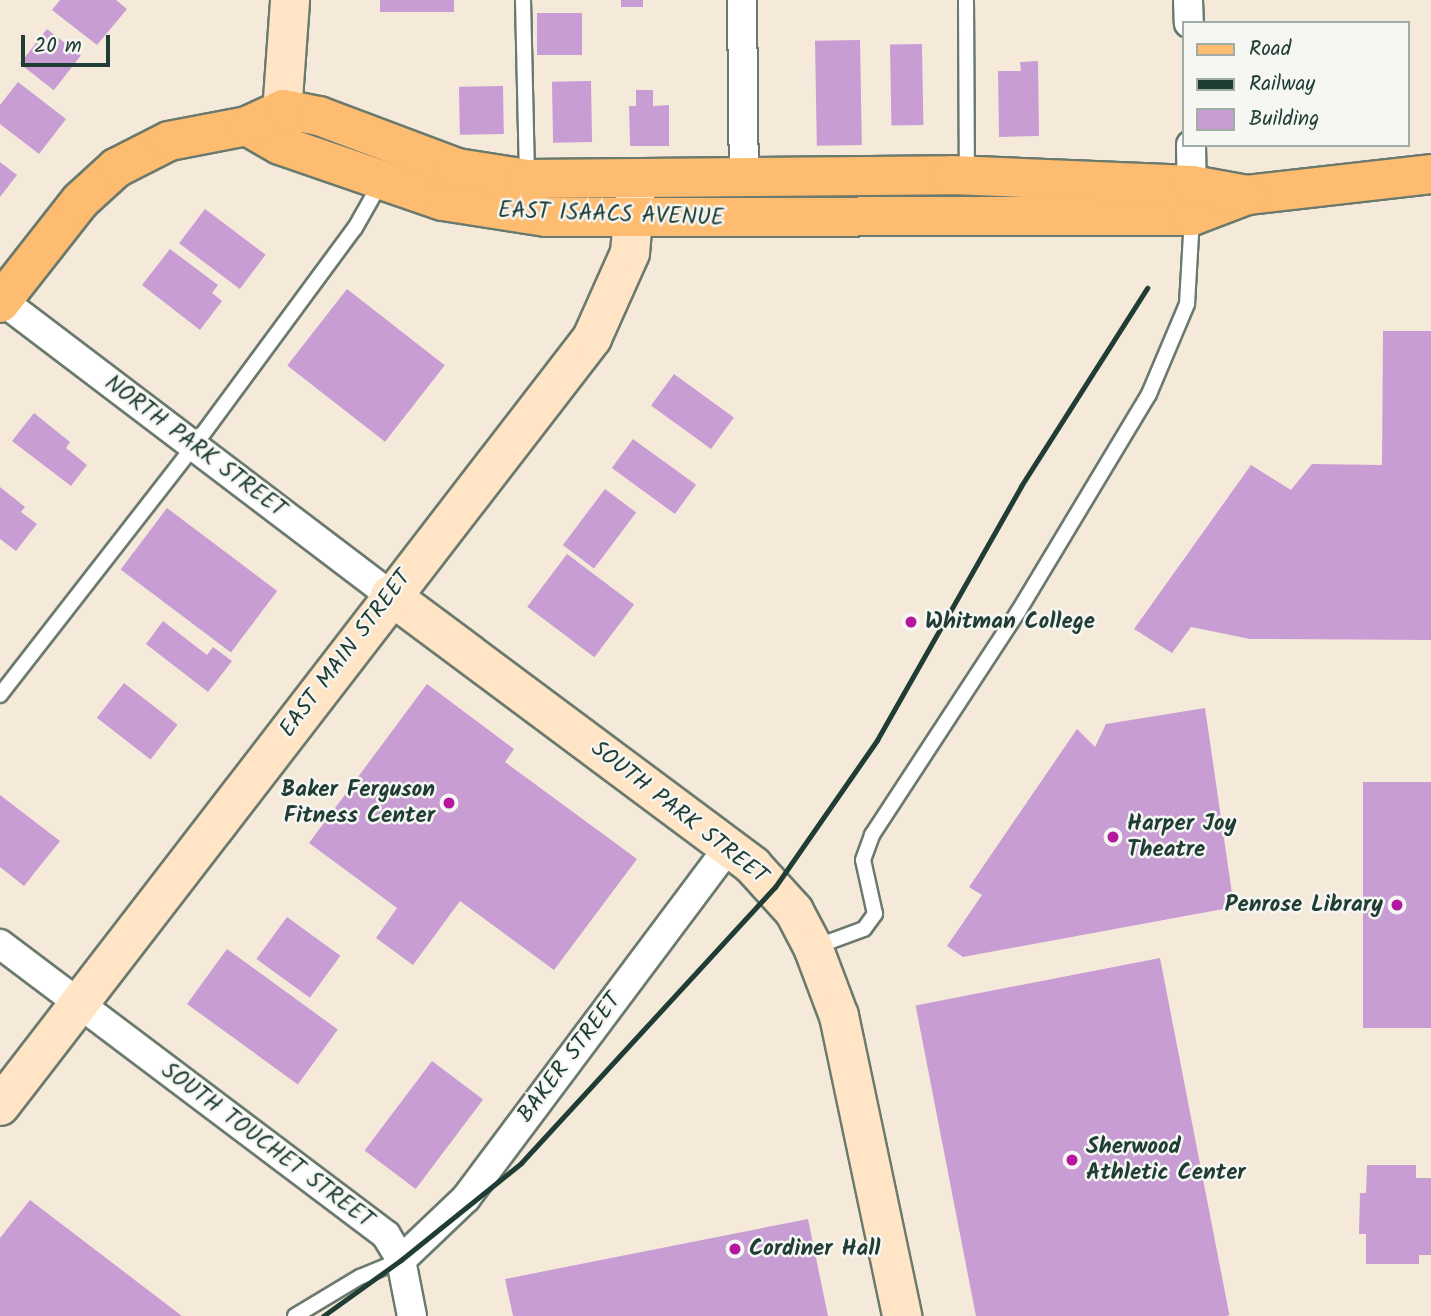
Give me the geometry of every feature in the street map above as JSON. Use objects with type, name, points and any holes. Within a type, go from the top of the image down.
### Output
[{"type":"main road","points":[[1,301],[80,201],[116,168],[169,141],[247,126],[281,127],[290,0]]},
{"type":"main road","name":"EAST ISAACS AVENUE","points":[[281,127],[329,119],[457,168],[527,179],[967,176],[1192,201]]},
{"type":"main road","name":"EAST ISAACS AVENUE","points":[[281,127],[382,178],[477,209],[635,220],[1192,201],[1431,174]]},
{"type":"main road","name":"EAST MAIN STREET","points":[[0,1106],[80,1005],[390,595],[592,338],[619,285],[635,220],[636,178]]},
{"type":"main road","name":"SOUTH PARK STREET","points":[[390,595],[729,847],[775,887],[813,947],[839,1016],[902,1316]]},
{"type":"street","points":[[742,0],[744,177]]},
{"type":"street","points":[[1188,0],[1189,21]]},
{"type":"street","points":[[1191,147],[1192,201]]},
{"type":"street","name":"NORTH PARK STREET","points":[[1,301],[390,595]]},
{"type":"street","name":"BAKER STREET","points":[[401,1260],[466,1198],[729,847]]},
{"type":"street","name":"SOUTH TOUCHET STREET","points":[[0,944],[386,1235],[401,1260],[412,1316]]},
{"type":"lane","points":[[523,0],[527,179]]},
{"type":"lane","points":[[965,0],[967,176]]},
{"type":"lane","points":[[0,695],[194,446],[355,228],[382,178]]},
{"type":"lane","points":[[813,947],[864,929],[875,914],[863,860],[872,835],[1018,611],[1154,384],[1187,304],[1192,201]]},
{"type":"lane","points":[[295,1316],[360,1278],[401,1260]]},
{"type":"building","points":[[60,0],[116,0],[127,9],[97,45],[52,10]]},
{"type":"building","points":[[380,0],[454,0],[454,12],[380,12]]},
{"type":"building","points":[[621,0],[643,0],[643,7],[621,7]]},
{"type":"building","points":[[537,13],[582,13],[582,55],[537,55]]},
{"type":"building","points":[[47,29],[81,55],[54,90],[20,64]]},
{"type":"building","points":[[860,40],[862,145],[817,146],[815,41]]},
{"type":"building","points":[[922,44],[923,125],[891,126],[890,45]]},
{"type":"building","points":[[1038,61],[1039,136],[999,137],[998,71],[1021,71],[1020,62]]},
{"type":"building","points":[[591,81],[592,142],[553,143],[552,82]]},
{"type":"building","points":[[18,82],[66,119],[39,154],[0,124],[0,105]]},
{"type":"building","points":[[503,86],[504,134],[460,135],[459,87]]},
{"type":"building","points":[[636,90],[653,90],[653,106],[669,105],[669,146],[630,146],[629,106],[636,106]]},
{"type":"building","points":[[0,162],[17,175],[0,197]]},
{"type":"building","points":[[205,209],[266,255],[240,289],[179,243]]},
{"type":"building","points":[[170,249],[218,285],[212,293],[222,301],[200,330],[142,285]]},
{"type":"building","points":[[347,289],[445,365],[385,442],[287,365]]},
{"type":"building","points":[[1383,331],[1431,331],[1431,640],[1250,639],[1191,627],[1172,653],[1134,629],[1251,465],[1291,490],[1312,464],[1382,465]]},
{"type":"building","points":[[674,374],[734,417],[711,449],[651,406]]},
{"type":"building","points":[[34,413],[70,442],[66,448],[87,465],[71,486],[12,441]]},
{"type":"building","points":[[633,439],[696,485],[675,514],[612,468]]},
{"type":"building","points":[[0,487],[25,507],[21,512],[37,524],[16,551],[0,539]]},
{"type":"building","points":[[605,489],[636,512],[594,568],[563,545]]},
{"type":"building","points":[[167,508],[277,591],[231,653],[121,569]]},
{"type":"building","points":[[567,554],[634,605],[594,657],[527,607]]},
{"type":"building","points":[[163,621],[207,655],[213,647],[232,661],[208,692],[146,644]]},
{"type":"building","points":[[124,683],[178,725],[150,760],[97,718]]},
{"type":"building","name":"Baker Ferguson Fitness Center","points":[[427,684],[514,749],[505,762],[637,859],[554,970],[460,901],[413,965],[376,938],[397,908],[309,843]]},
{"type":"building","name":"Harper Joy Theatre","points":[[1205,708],[1234,907],[963,957],[947,946],[982,895],[969,887],[1077,729],[1095,747],[1106,724]]},
{"type":"building","name":"Penrose Library","points":[[1363,782],[1431,782],[1431,1028],[1363,1028]]},
{"type":"building","points":[[0,795],[60,841],[24,886],[0,867]]},
{"type":"building","points":[[287,917],[340,956],[310,998],[256,959]]},
{"type":"building","points":[[227,949],[338,1030],[298,1085],[187,1004]]},
{"type":"building","name":"Sherwood Athletic Center","points":[[1160,958],[1229,1315],[976,1316],[916,1006]]},
{"type":"building","points":[[432,1061],[483,1100],[416,1189],[365,1150]]},
{"type":"building","points":[[1367,1165],[1416,1165],[1416,1178],[1431,1178],[1431,1255],[1419,1255],[1419,1264],[1366,1264],[1366,1234],[1359,1234],[1360,1193],[1366,1193]]},
{"type":"building","points":[[30,1200],[182,1316],[0,1316],[0,1238]]},
{"type":"building","name":"Cordiner Hall","points":[[808,1219],[828,1316],[513,1316],[505,1279]]},
{"type":"railway","points":[[323,1316],[401,1260],[521,1163],[775,887],[877,740],[1021,486],[1147,288]]},
{"type":"place","name":"Whitman College","points":[[911,622]]},
{"type":"place","name":"Baker Ferguson Fitness Center","points":[[449,803]]},
{"type":"place","name":"Harper Joy Theatre","points":[[1113,837]]},
{"type":"place","name":"Penrose Library","points":[[1397,905]]},
{"type":"place","name":"Sherwood Athletic Center","points":[[1072,1160]]},
{"type":"place","name":"Cordiner Hall","points":[[735,1249]]}]
